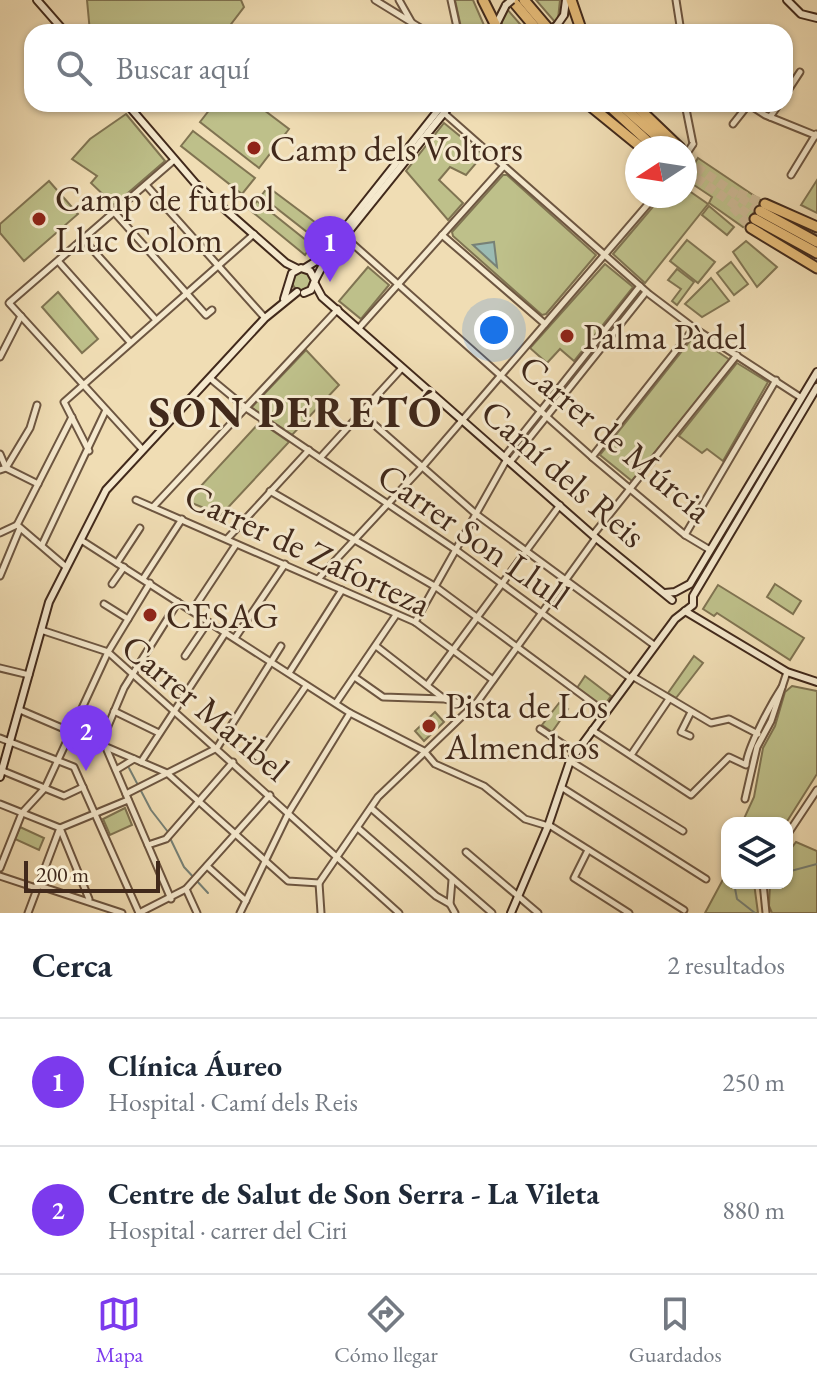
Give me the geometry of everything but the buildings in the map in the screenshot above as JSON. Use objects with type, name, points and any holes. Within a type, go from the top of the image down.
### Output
[{"type":"highway","points":[[483,0],[495,24]]},
{"type":"highway","points":[[524,0],[546,24]]},
{"type":"highway","points":[[510,2],[531,24]]},
{"type":"highway","points":[[566,2],[576,24]]},
{"type":"highway","points":[[598,112],[627,136]]},
{"type":"highway","points":[[616,112],[642,136]]},
{"type":"highway","points":[[629,112],[656,136]]},
{"type":"highway","points":[[642,112],[667,136]]},
{"type":"highway","points":[[758,215],[817,227]]},
{"type":"highway","points":[[758,215],[817,242]]},
{"type":"highway","points":[[758,215],[817,253]]},
{"type":"highway","points":[[758,215],[817,269]]},
{"type":"street","points":[[37,0],[58,24]]},
{"type":"street","points":[[375,0],[412,23]]},
{"type":"street","points":[[399,0],[412,23]]},
{"type":"street","points":[[451,0],[456,24]]},
{"type":"street","points":[[676,0],[680,24]]},
{"type":"street","points":[[787,0],[801,14],[817,18]]},
{"type":"street","points":[[499,24],[510,2]]},
{"type":"street","points":[[555,24],[566,2]]},
{"type":"street","points":[[793,83],[800,72]]},
{"type":"street","points":[[134,112],[174,160],[286,263],[302,269]]},
{"type":"street","points":[[283,301],[290,280],[321,258],[437,112]]},
{"type":"street","points":[[687,112],[691,136]]},
{"type":"street","points":[[733,124],[742,112]]},
{"type":"street","points":[[762,112],[816,134],[791,175]]},
{"type":"street","points":[[770,117],[773,112]]},
{"type":"street","points":[[83,787],[64,796],[1,774],[49,602],[106,490],[265,318],[283,301],[315,282],[345,237],[444,113],[646,292],[694,328],[800,397]]},
{"type":"street","points":[[142,449],[9,303],[174,160]]},
{"type":"street","points":[[359,328],[503,167]]},
{"type":"street","points":[[145,185],[265,318]]},
{"type":"street","points":[[319,578],[423,466],[645,208]]},
{"type":"street","points":[[114,212],[206,315],[212,310]]},
{"type":"street","points":[[89,451],[64,402],[254,234]]},
{"type":"street","points":[[442,235],[545,324]]},
{"type":"street","name":"Carrer de Múrcia","points":[[345,237],[592,457],[685,535],[710,550]]},
{"type":"street","points":[[83,239],[156,320]]},
{"type":"street","points":[[58,261],[130,342]]},
{"type":"street","points":[[286,263],[290,280],[300,293]]},
{"type":"street","name":"Camí dels Reis","points":[[302,269],[315,282],[322,297]]},
{"type":"street","points":[[415,622],[508,459],[541,411],[640,286]]},
{"type":"street","points":[[508,459],[547,417],[646,292]]},
{"type":"street","name":"Camí dels Reis","points":[[300,293],[322,297],[338,309],[595,536],[678,604],[787,672],[817,680]]},
{"type":"street","points":[[153,507],[338,309]]},
{"type":"street","points":[[0,357],[21,316]]},
{"type":"street","points":[[592,457],[694,328]]},
{"type":"street","points":[[321,913],[319,883],[371,808],[424,751],[473,706],[566,581],[595,536],[737,355]]},
{"type":"street","points":[[320,458],[402,368]]},
{"type":"street","points":[[511,913],[549,826],[575,752],[675,619],[684,589],[817,372]]},
{"type":"street","name":"Carrer Son Llull","points":[[211,379],[246,408],[456,550],[631,677],[711,723],[729,719],[758,734]]},
{"type":"street","points":[[685,535],[776,380]]},
{"type":"street","points":[[694,615],[693,596],[817,387]]},
{"type":"street","points":[[3,469],[30,428],[37,405]]},
{"type":"street","points":[[42,545],[106,410]]},
{"type":"street","points":[[361,413],[476,514],[654,645]]},
{"type":"street","points":[[0,576],[38,484],[72,417]]},
{"type":"street","points":[[227,539],[309,450]]},
{"type":"street","points":[[0,454],[3,469]]},
{"type":"street","points":[[3,469],[38,484]]},
{"type":"street","points":[[270,491],[436,587],[605,712]]},
{"type":"street","name":"Carrer de Zaforteza","points":[[136,500],[227,539],[235,546],[319,578],[415,622],[493,680]]},
{"type":"street","points":[[428,684],[560,505]]},
{"type":"street","points":[[143,579],[182,519]]},
{"type":"street","points":[[19,527],[66,567]]},
{"type":"street","points":[[0,533],[19,527]]},
{"type":"street","points":[[112,584],[140,528]]},
{"type":"street","points":[[81,540],[350,713],[424,751],[435,764],[484,786],[525,819],[549,826],[684,910]]},
{"type":"street","points":[[192,611],[235,546]]},
{"type":"street","points":[[235,638],[285,564]]},
{"type":"street","points":[[0,868],[22,813],[45,788],[108,652],[150,583]]},
{"type":"street","points":[[684,589],[693,596]]},
{"type":"street","points":[[289,673],[342,590]]},
{"type":"street","points":[[100,745],[132,674],[178,602]]},
{"type":"street","points":[[104,604],[128,619]]},
{"type":"street","points":[[678,604],[693,605]]},
{"type":"street","points":[[336,703],[356,678],[396,615]]},
{"type":"street","points":[[185,656],[208,622]]},
{"type":"street","name":"Carrer Maribel","points":[[41,630],[108,652],[399,913]]},
{"type":"street","points":[[141,762],[226,632]]},
{"type":"street","points":[[0,804],[60,828],[95,815],[139,787],[217,748],[281,646]]},
{"type":"street","points":[[376,646],[444,699]]},
{"type":"street","points":[[0,668],[29,675]]},
{"type":"street","points":[[745,799],[757,747],[771,721],[787,672]]},
{"type":"street","points":[[356,678],[383,697],[444,699],[473,706]]},
{"type":"street","points":[[257,757],[306,686]]},
{"type":"street","points":[[591,729],[691,795],[729,757],[746,765],[748,747],[782,687]]},
{"type":"street","points":[[631,755],[669,699]]},
{"type":"street","points":[[20,710],[167,773],[295,884],[319,883]]},
{"type":"street","points":[[114,711],[159,733]]},
{"type":"street","points":[[690,736],[681,732],[691,712]]},
{"type":"street","points":[[240,913],[289,812],[350,713]]},
{"type":"street","points":[[540,729],[575,752]]},
{"type":"street","points":[[0,738],[74,767],[139,913],[186,889],[270,795]]},
{"type":"street","points":[[106,749],[171,899]]},
{"type":"street","points":[[116,770],[134,759]]},
{"type":"street","points":[[570,761],[683,831]]},
{"type":"street","points":[[148,845],[169,836],[233,762]]},
{"type":"street","points":[[561,787],[706,879]]},
{"type":"street","points":[[793,826],[817,790]]},
{"type":"street","points":[[371,808],[492,913]]},
{"type":"street","points":[[28,913],[60,828]]},
{"type":"street","points":[[60,828],[90,900]]},
{"type":"street","points":[[359,829],[436,896],[450,904],[455,913]]},
{"type":"street","points":[[588,850],[574,878],[629,913]]},
{"type":"street","points":[[466,852],[538,913]]},
{"type":"street","points":[[207,866],[246,901]]},
{"type":"street","points":[[0,876],[90,900],[122,913]]},
{"type":"street","points":[[450,904],[452,880]]},
{"type":"street","points":[[186,889],[197,913]]},
{"type":"street","points":[[764,889],[766,913]]},
{"type":"green space","points":[[87,0],[241,0],[244,7],[231,24],[89,24]]},
{"type":"green space","points":[[455,0],[473,0],[484,24],[460,24]]},
{"type":"green space","points":[[536,0],[560,0],[555,22]]},
{"type":"green space","points":[[507,9],[520,24],[502,24]]},
{"type":"green space","name":"Camp dels Voltors","points":[[208,112],[267,112],[289,129],[259,168],[200,122]]},
{"type":"green space","points":[[126,114],[165,161],[114,205],[91,183],[97,176],[72,159],[90,139]]},
{"type":"green space","points":[[444,123],[483,155],[466,175],[450,167],[439,180],[463,203],[448,220],[406,171]]},
{"type":"green space","points":[[193,131],[255,178],[242,194],[181,146]]},
{"type":"green space","points":[[697,160],[762,201],[743,227],[709,203],[712,197],[697,187]]},
{"type":"green space","points":[[503,175],[507,175],[596,255],[546,314],[542,315],[453,236],[452,232]]},
{"type":"green space","points":[[817,180],[817,213],[801,205]]},
{"type":"green space","name":"Camp de futbol Lluc Colom","points":[[49,181],[78,214],[24,261],[0,233],[0,224]]},
{"type":"green space","points":[[268,187],[324,229],[316,239],[261,196]]},
{"type":"green space","points":[[697,196],[708,204],[645,283],[613,254],[652,208],[697,208]]},
{"type":"green space","points":[[257,201],[312,245],[305,255],[250,210]]},
{"type":"green space","points":[[709,206],[734,227],[727,235],[702,215]]},
{"type":"green space","points":[[687,240],[715,262],[698,283],[670,261]]},
{"type":"green space","points":[[746,241],[777,267],[757,287],[733,252]]},
{"type":"green space","points":[[731,262],[748,284],[734,295],[717,273]]},
{"type":"green space","points":[[605,264],[633,287],[574,361],[560,349],[547,363],[530,348]]},
{"type":"green space","points":[[368,267],[389,285],[361,319],[339,301]]},
{"type":"green space","points":[[677,269],[694,282],[677,305],[672,301],[681,289],[668,280]]},
{"type":"green space","points":[[302,271],[309,274],[312,281],[309,288],[302,291],[295,288],[292,281],[295,274]]},
{"type":"green space","points":[[711,278],[729,301],[702,317],[685,304]]},
{"type":"green space","points":[[58,292],[98,339],[82,353],[42,307]]},
{"type":"green space","points":[[694,336],[730,360],[632,481],[600,455]]},
{"type":"green space","points":[[306,350],[339,385],[292,435],[251,408]]},
{"type":"green space","points":[[737,363],[768,382],[723,461],[707,449],[702,453],[679,436]]},
{"type":"green space","points":[[260,422],[289,442],[221,515],[187,501]]},
{"type":"green space","points":[[775,584],[801,601],[793,614],[767,597]]},
{"type":"green space","points":[[718,585],[804,638],[790,660],[717,613],[714,616],[703,609]]},
{"type":"green space","points":[[694,656],[703,663],[676,698],[668,693]]},
{"type":"green space","points":[[585,676],[611,696],[603,707],[577,688]]},
{"type":"green space","points":[[792,686],[817,691],[817,774],[790,817],[745,817],[754,797],[763,748],[775,726],[785,692]]},
{"type":"green space","points":[[559,703],[568,709],[552,732],[542,725]]},
{"type":"green space","name":"Pista de Los Almendros","points":[[435,712],[444,722],[424,741],[415,731]]},
{"type":"green space","points":[[125,808],[132,825],[110,835],[103,819]]},
{"type":"green space","points":[[20,827],[44,838],[39,850],[15,839]]},
{"type":"green space","points":[[796,842],[817,851],[817,913],[772,913],[769,906],[770,889],[793,889],[793,846]]},
{"type":"green space","points":[[721,883],[721,889],[755,889],[758,913],[705,913]]},
{"type":"water","points":[[494,242],[497,267],[473,245]]},
{"type":"waterway","points":[[129,768],[151,810],[168,832]]},
{"type":"waterway","points":[[170,838],[184,867],[208,893]]},
{"type":"waterway","points":[[793,870],[817,864]]},
{"type":"waterway","points":[[735,889],[737,899],[755,913]]},
{"type":"tunnel","points":[[697,167],[760,211]]},
{"type":"tunnel","points":[[697,178],[755,219]]},
{"type":"tunnel","points":[[738,193],[765,204]]},
{"type":"tunnel","points":[[733,207],[751,228]]},
{"type":"place","name":"Camp dels Voltors","points":[[254,148]]},
{"type":"place","name":"Camp de futbol Lluc Colom","points":[[39,219]]},
{"type":"place","name":"Clínica Áureo","points":[[330,282]]},
{"type":"place","name":"Palma Pàdel","points":[[567,336]]},
{"type":"place","name":"CESAG","points":[[150,615]]},
{"type":"place","name":"Pista de Los Almendros","points":[[429,726]]},
{"type":"place","name":"Centre de Salut de Son Serra - La Vileta","points":[[86,771]]},
{"type":"district","name":"SON PERETÓ","points":[[296,412]]}]
